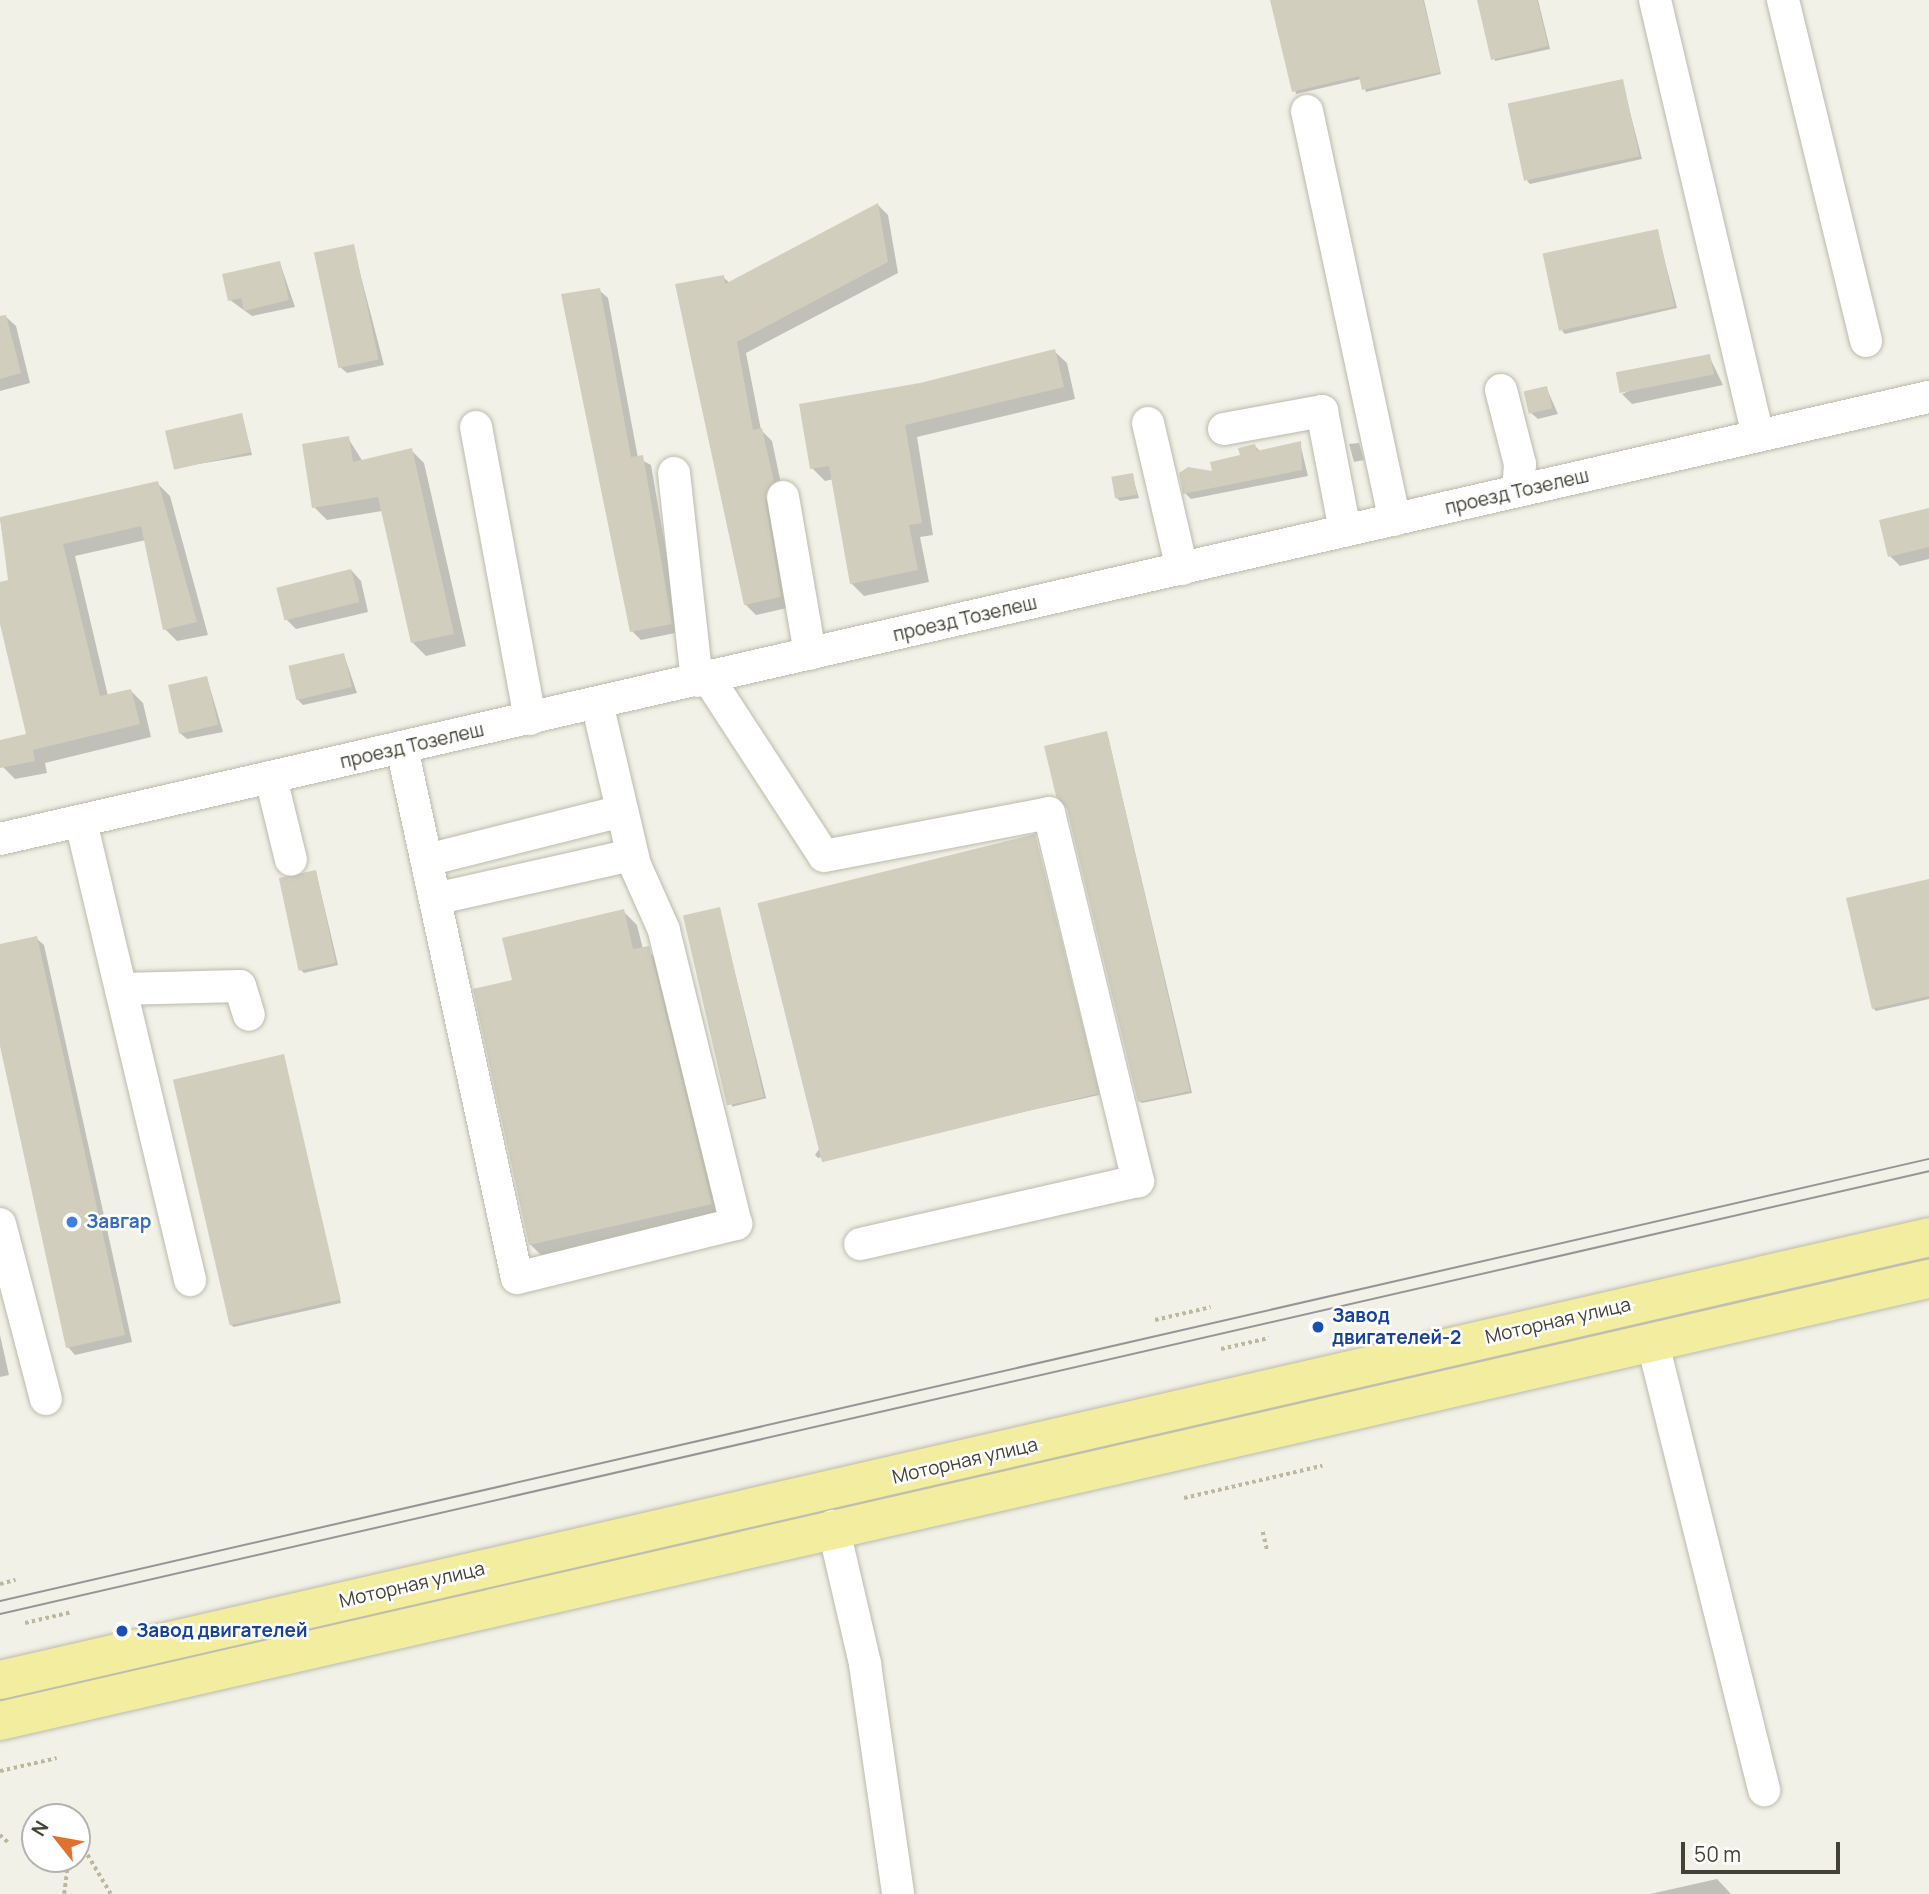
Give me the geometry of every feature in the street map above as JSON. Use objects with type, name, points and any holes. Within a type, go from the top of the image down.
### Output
[{"type":"main road","name":"Моторная улица","points":[[0,1679],[1929,1237]]},
{"type":"main road","points":[[1889,1246],[1907,1264],[1913,1283]]},
{"type":"main road","name":"Моторная улица","points":[[0,1721],[677,1565],[833,1526],[1653,1344],[1913,1283]]},
{"type":"main road","points":[[668,1527],[677,1565]]},
{"type":"street","points":[[1655,0],[1758,436]]},
{"type":"street","points":[[1783,0],[1866,341]]},
{"type":"street","points":[[1307,111],[1395,520]]},
{"type":"street","points":[[1500,390],[1520,464],[1518,491]]},
{"type":"street","name":"проезд Тозелеш","points":[[0,839],[1929,397]]},
{"type":"street","points":[[1224,429],[1322,411],[1345,531]]},
{"type":"street","points":[[1148,423],[1182,569]]},
{"type":"street","points":[[476,427],[530,719]]},
{"type":"street","points":[[674,473],[702,679],[824,856],[1049,813],[1138,1181],[860,1244]]},
{"type":"street","points":[[783,497],[810,654]]},
{"type":"street","points":[[402,748],[427,860],[439,898],[441,936],[517,1278],[736,1223],[664,930],[632,855],[597,703]]},
{"type":"street","points":[[271,778],[291,860]]},
{"type":"street","points":[[427,860],[622,811]]},
{"type":"street","points":[[81,822],[190,1280]]},
{"type":"street","points":[[439,898],[632,855]]},
{"type":"street","points":[[121,989],[240,986],[249,1015]]},
{"type":"street","points":[[0,1224],[46,1399]]},
{"type":"street","points":[[1653,1344],[1697,1550],[1764,1790]]},
{"type":"street","points":[[833,1526],[865,1664],[898,1894]]},
{"type":"path","points":[[1155,1320],[1211,1307]]},
{"type":"path","points":[[1221,1349],[1269,1338]]},
{"type":"path","points":[[1184,1498],[1322,1466]]},
{"type":"path","points":[[1263,1532],[1267,1550]]},
{"type":"path","points":[[0,1584],[15,1580]]},
{"type":"path","points":[[25,1623],[72,1612]]},
{"type":"path","points":[[0,1771],[57,1758]]},
{"type":"path","points":[[0,1835],[9,1843]]},
{"type":"path","points":[[91,1860],[111,1894]]},
{"type":"path","points":[[64,1894],[66,1873]]},
{"type":"building","points":[[1270,0],[1423,0],[1440,72],[1362,90],[1359,76],[1292,92]]},
{"type":"building","points":[[1477,0],[1537,0],[1548,46],[1491,60]]},
{"type":"building","points":[[1623,79],[1639,156],[1524,181],[1508,104]]},
{"type":"building","points":[[878,203],[888,262],[737,342],[753,430],[762,428],[774,482],[765,500],[781,597],[744,605],[675,284],[724,275],[725,284]]},
{"type":"building","points":[[1658,229],[1674,306],[1559,331],[1543,254]]},
{"type":"building","points":[[354,244],[379,359],[338,368],[314,253]]},
{"type":"building","points":[[280,261],[289,300],[244,311],[241,298],[228,301],[222,274]]},
{"type":"building","points":[[600,288],[631,457],[643,455],[672,624],[630,632],[561,294]]},
{"type":"building","points":[[6,315],[21,373],[0,379],[0,316]]},
{"type":"building","points":[[1055,349],[1064,387],[905,425],[922,523],[909,525],[918,570],[850,584],[829,466],[810,469],[799,404],[920,383]]},
{"type":"building","points":[[1710,354],[1714,375],[1620,393],[1616,372]]},
{"type":"building","points":[[1547,386],[1552,408],[1529,414],[1524,391]]},
{"type":"building","points":[[242,413],[251,452],[174,470],[165,431]]},
{"type":"building","points":[[349,436],[353,462],[412,448],[454,634],[411,643],[378,497],[312,508],[302,444]]},
{"type":"building","points":[[1301,441],[1302,470],[1183,494],[1179,473],[1188,467],[1212,471],[1210,462],[1240,455],[1238,448],[1255,444],[1257,451]]},
{"type":"building","points":[[1133,473],[1137,495],[1115,498],[1111,477]]},
{"type":"building","points":[[158,481],[197,622],[163,630],[141,526],[63,544],[100,696],[131,689],[140,724],[33,750],[35,761],[0,768],[0,740],[26,734],[0,624],[0,582],[8,580],[0,517]]},
{"type":"building","points":[[1929,508],[1929,547],[1888,557],[1879,520]]},
{"type":"building","points":[[351,569],[359,602],[285,621],[276,588]]},
{"type":"building","points":[[344,653],[352,687],[296,700],[288,666]]},
{"type":"building","points":[[207,676],[218,725],[179,734],[168,685]]},
{"type":"building","points":[[1107,731],[1190,1091],[1138,1102],[1067,809],[1056,796],[1044,746]]},
{"type":"building","points":[[1035,834],[1100,1093],[822,1162],[757,903]]},
{"type":"building","points":[[316,870],[336,963],[299,971],[279,878]]},
{"type":"building","points":[[1929,879],[1929,996],[1872,1009],[1846,898]]},
{"type":"building","points":[[720,907],[764,1097],[727,1106],[683,916]]},
{"type":"building","points":[[624,909],[633,949],[649,946],[712,1204],[529,1245],[473,989],[512,980],[502,938]]},
{"type":"building","points":[[37,936],[125,1335],[66,1348],[0,1046],[0,944]]},
{"type":"building","points":[[284,1054],[341,1300],[230,1325],[173,1080]]},
{"type":"tram line","points":[[0,1601],[1929,1159]]},
{"type":"tram line","points":[[0,1614],[1929,1171]]},
{"type":"place","name":"Завгар","points":[[72,1222]]},
{"type":"place","name":"Завод двигателей-2","points":[[1318,1327]]},
{"type":"place","name":"Завод двигателей","points":[[122,1631]]}]
